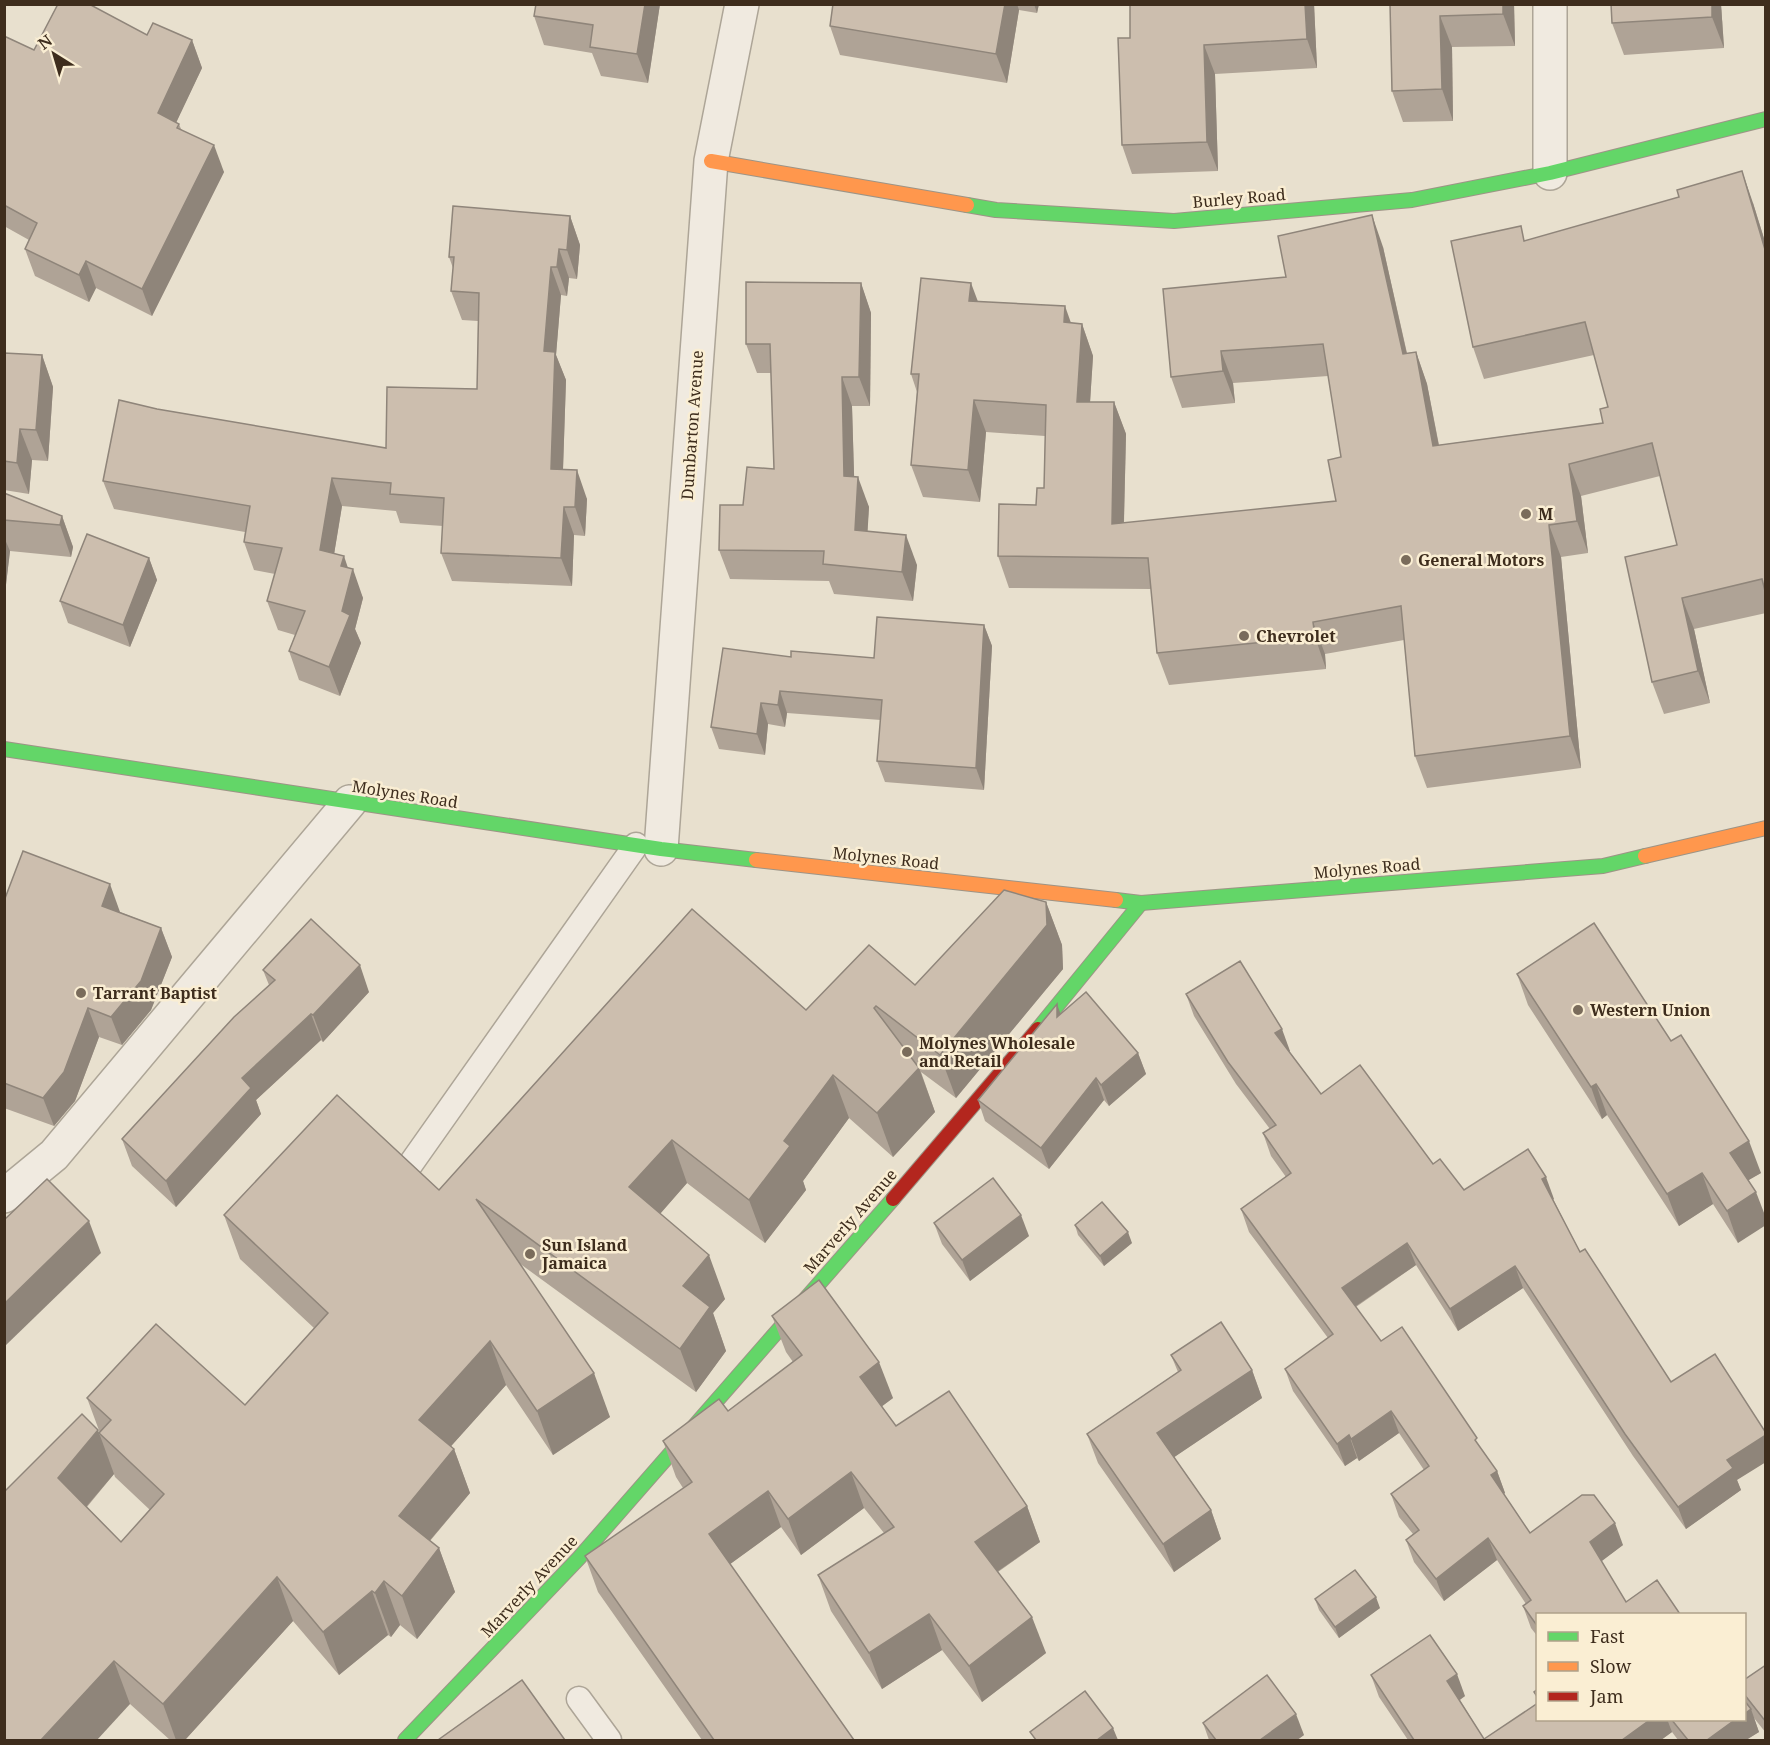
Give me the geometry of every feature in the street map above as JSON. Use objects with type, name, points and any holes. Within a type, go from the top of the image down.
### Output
[{"type":"street","name":"Dumbarton Avenue","points":[[648,847],[711,161],[742,4]]},
{"type":"street","points":[[1550,4],[1550,174]]},
{"type":"street","name":"Burley Road","points":[[711,161],[996,210],[1174,221],[1412,200],[1550,174],[1766,119]]},
{"type":"street","name":"Molynes Road","points":[[4,749],[648,847],[1141,903],[1603,866],[1766,828]]},
{"type":"street","points":[[4,1196],[54,1155],[350,802]]},
{"type":"street","name":"Marverly Avenue","points":[[405,1740],[579,1558],[691,1432],[991,1086],[1141,903]]},
{"type":"lane","points":[[410,1165],[648,847]]},
{"type":"lane","points":[[579,1699],[609,1740]]},
{"type":"building","points":[[58,4],[89,4],[147,35],[153,23],[192,40],[158,113],[179,124],[177,128],[214,145],[142,289],[86,261],[79,275],[25,249],[37,223],[4,205],[4,36],[34,50]]},
{"type":"building","points":[[536,4],[645,4],[637,54],[590,47],[593,25],[534,16]]},
{"type":"building","points":[[833,4],[1005,4],[996,54],[830,26]]},
{"type":"building","points":[[1130,4],[1305,4],[1307,39],[1204,45],[1207,142],[1122,145],[1118,38],[1130,38]]},
{"type":"building","points":[[1390,4],[1503,4],[1503,14],[1440,16],[1442,89],[1392,91]]},
{"type":"building","points":[[1611,4],[1712,4],[1712,17],[1612,23]]},
{"type":"building","points":[[1742,171],[1766,253],[1766,595],[1762,579],[1682,598],[1698,671],[1652,682],[1625,557],[1677,545],[1652,443],[1569,464],[1577,521],[1549,525],[1570,736],[1415,756],[1401,606],[1313,622],[1315,637],[1157,653],[1148,558],[998,556],[999,504],[1036,505],[1037,488],[1044,488],[1046,405],[974,400],[968,470],[911,465],[919,374],[911,374],[921,278],[971,283],[969,301],[1065,306],[1064,322],[1082,324],[1077,402],[1114,402],[1112,524],[1336,501],[1328,460],[1341,457],[1323,344],[1221,351],[1223,371],[1171,377],[1163,289],[1286,277],[1278,236],[1372,215],[1403,354],[1416,352],[1433,446],[1603,423],[1600,409],[1608,407],[1585,322],[1473,347],[1451,241],[1521,226],[1524,241],[1679,197],[1677,190]]},
{"type":"building","points":[[453,206],[570,216],[567,250],[559,249],[557,267],[551,267],[544,351],[555,352],[551,469],[577,470],[575,507],[564,507],[561,558],[441,553],[444,498],[390,494],[391,483],[332,478],[320,550],[344,556],[341,566],[353,569],[342,611],[350,615],[329,667],[289,651],[305,611],[267,601],[282,548],[244,542],[250,506],[103,481],[119,400],[157,409],[386,448],[387,387],[477,389],[479,293],[451,291],[454,257],[449,257]]},
{"type":"building","points":[[746,282],[861,283],[859,377],[842,377],[844,476],[858,477],[855,530],[906,535],[902,572],[823,564],[824,551],[719,550],[720,505],[743,505],[747,467],[774,469],[770,344],[746,344]]},
{"type":"building","points":[[4,353],[42,355],[36,430],[20,429],[17,463],[4,461]]},
{"type":"building","points":[[4,493],[62,516],[60,525],[4,520]]},
{"type":"building","points":[[87,534],[149,558],[123,625],[60,601]]},
{"type":"building","points":[[877,617],[984,625],[976,768],[877,761],[882,700],[780,691],[778,705],[761,703],[757,734],[711,727],[723,648],[791,657],[791,651],[874,658]]},
{"type":"building","name":"Tarrant Baptist","points":[[23,851],[110,884],[102,906],[161,928],[141,981],[111,1017],[88,1008],[64,1072],[43,1098],[4,1083],[4,901]]},
{"type":"building","points":[[1004,890],[1046,902],[1047,925],[940,1055],[876,1006],[874,1008],[919,1068],[877,1113],[833,1075],[784,1141],[790,1146],[749,1200],[672,1140],[629,1187],[709,1255],[683,1286],[710,1307],[680,1349],[476,1199],[594,1373],[537,1411],[490,1341],[419,1420],[454,1449],[399,1516],[439,1548],[402,1596],[384,1581],[375,1593],[372,1591],[323,1632],[277,1577],[163,1704],[114,1661],[41,1740],[4,1740],[4,1492],[82,1414],[98,1430],[58,1478],[121,1542],[164,1494],[99,1433],[111,1420],[87,1398],[156,1324],[245,1405],[328,1313],[224,1215],[337,1095],[439,1190],[692,909],[806,1010],[869,945],[915,985]]},
{"type":"building","points":[[311,919],[360,965],[313,1015],[311,1014],[242,1078],[251,1088],[166,1181],[122,1139],[234,1017],[275,980],[263,970]]},
{"type":"building","points":[[1594,923],[1671,1041],[1681,1035],[1749,1141],[1730,1153],[1756,1192],[1727,1211],[1702,1173],[1667,1194],[1596,1084],[1591,1087],[1517,974]]},
{"type":"building","points":[[1240,961],[1282,1029],[1275,1033],[1321,1094],[1360,1065],[1433,1164],[1440,1159],[1464,1190],[1528,1149],[1546,1177],[1542,1179],[1580,1252],[1585,1249],[1671,1382],[1715,1354],[1766,1435],[1727,1460],[1733,1468],[1678,1507],[1625,1434],[1515,1266],[1450,1309],[1407,1243],[1342,1288],[1381,1341],[1402,1327],[1477,1438],[1475,1440],[1497,1471],[1491,1475],[1530,1533],[1582,1495],[1594,1495],[1615,1523],[1590,1542],[1626,1602],[1657,1580],[1679,1613],[1536,1613],[1536,1624],[1523,1606],[1531,1600],[1488,1538],[1436,1579],[1406,1540],[1419,1530],[1391,1494],[1429,1466],[1391,1411],[1351,1439],[1349,1435],[1337,1444],[1285,1369],[1333,1334],[1241,1209],[1291,1173],[1263,1133],[1276,1125],[1228,1062],[1186,994]]},
{"type":"building","points":[[1086,992],[1138,1053],[1101,1085],[1096,1078],[1041,1148],[978,1100],[1057,1004],[1057,1017]]},
{"type":"building","points":[[993,1178],[1021,1215],[962,1260],[934,1223]]},
{"type":"building","points":[[47,1179],[89,1221],[4,1304],[4,1220]]},
{"type":"building","points":[[1102,1202],[1128,1232],[1100,1256],[1075,1225]]},
{"type":"building","points":[[819,1280],[879,1362],[860,1377],[896,1426],[949,1391],[1027,1506],[975,1542],[1032,1617],[969,1666],[929,1614],[869,1653],[818,1575],[894,1527],[851,1472],[788,1519],[768,1491],[709,1534],[854,1740],[714,1740],[585,1556],[692,1482],[663,1441],[719,1399],[728,1411],[802,1355],[772,1316]]},
{"type":"building","points":[[1221,1322],[1252,1370],[1157,1433],[1211,1510],[1163,1544],[1087,1434],[1181,1370],[1171,1355]]},
{"type":"building","points":[[1355,1570],[1376,1597],[1335,1627],[1315,1599]]},
{"type":"building","points":[[1430,1635],[1457,1674],[1447,1681],[1484,1739],[1536,1704],[1536,1721],[1648,1721],[1622,1740],[1414,1740],[1371,1675]]},
{"type":"building","points":[[1766,1665],[1766,1722],[1746,1697],[1746,1679]]},
{"type":"building","points":[[1267,1675],[1296,1714],[1260,1740],[1216,1740],[1203,1723]]},
{"type":"building","points":[[522,1680],[565,1740],[438,1740]]},
{"type":"building","points":[[1085,1691],[1113,1728],[1097,1740],[1036,1740],[1030,1732]]},
{"type":"building","points":[[1746,1703],[1751,1709],[1746,1713]]},
{"type":"building","points":[[1673,1721],[1733,1721],[1707,1740],[1688,1740]]},
{"type":"traffic: fast","points":[[967,205],[996,210],[1174,221],[1412,200],[1550,173],[1766,119]]},
{"type":"traffic: fast","points":[[4,749],[661,849],[756,860]]},
{"type":"traffic: fast","points":[[1116,900],[1141,903],[1603,866],[1645,856]]},
{"type":"traffic: fast","points":[[1038,1029],[1141,903]]},
{"type":"traffic: fast","points":[[405,1740],[579,1558],[893,1199]]},
{"type":"traffic: slow","points":[[711,161],[967,205]]},
{"type":"traffic: slow","points":[[1645,856],[1766,828]]},
{"type":"traffic: slow","points":[[756,860],[1116,900]]},
{"type":"traffic: jam","points":[[893,1199],[1038,1029]]},
{"type":"place","name":"M","points":[[1526,514]]},
{"type":"place","name":"General Motors","points":[[1406,560]]},
{"type":"place","name":"Chevrolet","points":[[1244,636]]},
{"type":"place","name":"Tarrant Baptist","points":[[81,993]]},
{"type":"place","name":"Western Union","points":[[1578,1010]]},
{"type":"place","name":"Molynes Wholesale and Retail","points":[[907,1052]]},
{"type":"place","name":"Sun Island Jamaica","points":[[530,1254]]}]
